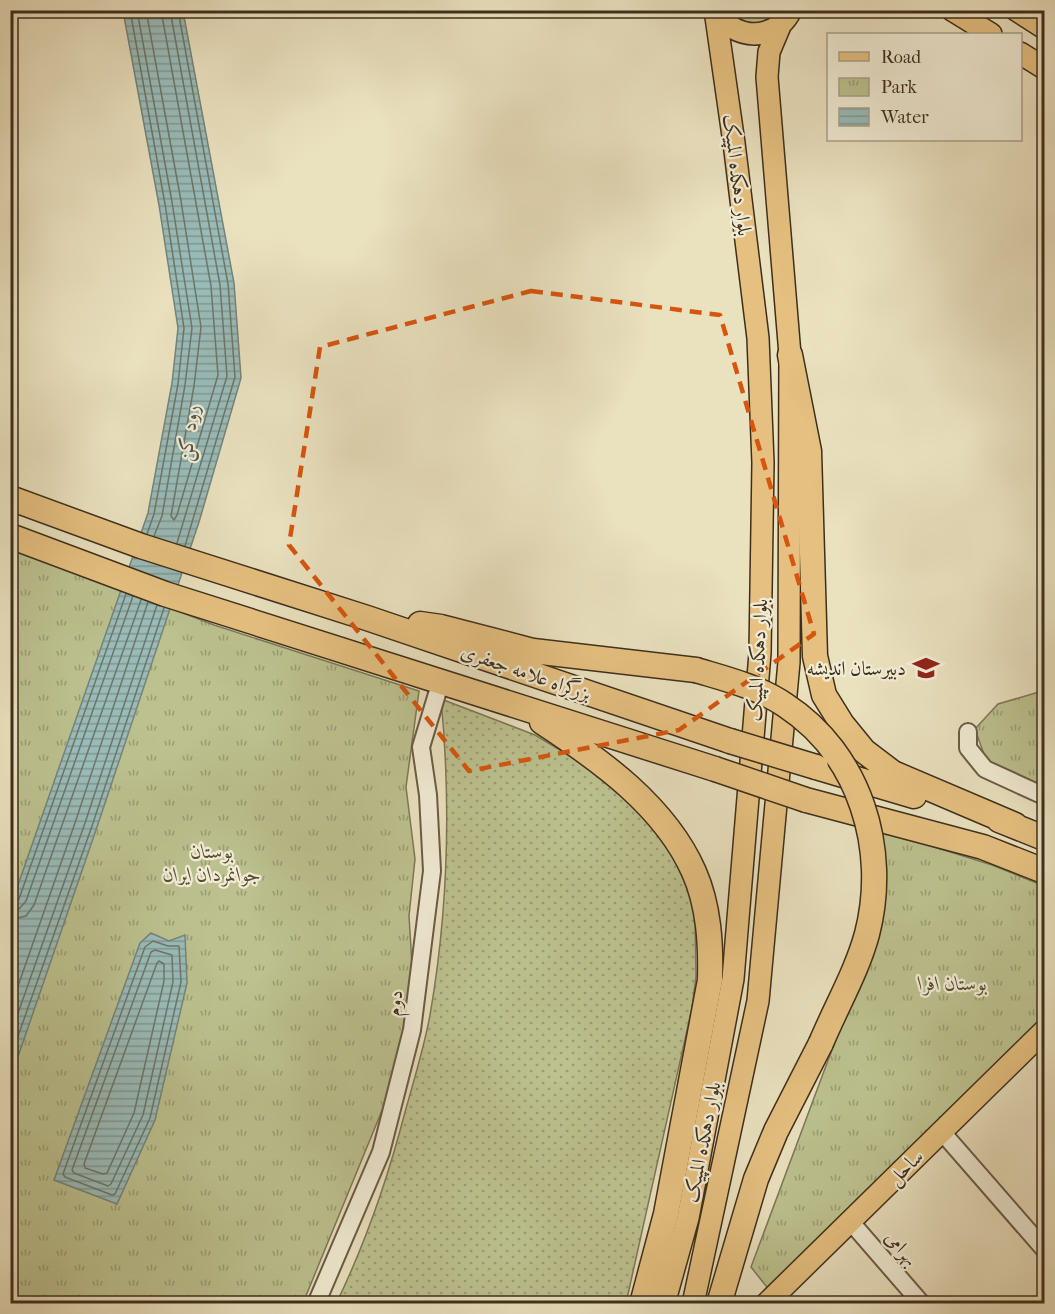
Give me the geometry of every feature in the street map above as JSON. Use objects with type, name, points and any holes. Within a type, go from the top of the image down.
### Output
[{"type":"highway","points":[[790,355],[809,451],[815,656],[824,695],[864,751],[894,773],[1015,825]]},
{"type":"highway","name":"بزرگراه علامه جعفری","points":[[10,498],[141,546],[367,618],[730,741],[1015,825],[1044,838]]},
{"type":"highway","name":"بزرگراه علامه جعفری","points":[[10,536],[165,594],[346,653],[715,769],[806,800],[983,847],[1044,871]]},
{"type":"highway","points":[[367,618],[441,627],[533,651],[696,670],[753,689],[785,704],[814,728],[849,774],[860,796],[875,858],[874,893],[867,934],[756,1179],[719,1304]]},
{"type":"highway","points":[[514,705],[581,747],[641,798],[678,841],[695,873],[705,909],[711,945],[710,981],[666,1214],[642,1304]]},
{"type":"main road","points":[[716,10],[733,28],[757,34],[767,33],[788,16]]},
{"type":"main road","name":"بلوار دهکده المپیک","points":[[664,1304],[688,1218],[733,979],[760,653],[763,463],[758,338],[716,10]]},
{"type":"main road","points":[[952,10],[989,33]]},
{"type":"main road","points":[[1016,10],[1044,28]]},
{"type":"main road","name":"بلوار دهکده المپیک","points":[[693,1304],[758,1001],[789,662],[790,355],[767,77],[770,52],[788,16]]},
{"type":"main road","points":[[1022,54],[1044,68]]},
{"type":"main road","name":"ساحل","points":[[766,1304],[942,1132],[1042,1040]]},
{"type":"street","name":"دوم","points":[[316,1304],[381,1152],[412,1030],[432,871],[428,795],[421,747],[437,694]]},
{"type":"street","points":[[968,732],[968,748],[985,769],[1044,796]]},
{"type":"street","points":[[942,1132],[1044,1249]]},
{"type":"street","name":"بهرامی","points":[[850,1221],[922,1304]]},
{"type":"highlighted area","points":[[531,291],[720,315],[814,634],[679,730],[469,771],[289,545],[320,347]]},
{"type":"green space","points":[[725,11],[781,11],[770,23],[747,25]]},
{"type":"green space","name":"بوستان جوانمردان ایران","points":[[10,546],[214,625],[419,691],[406,787],[415,859],[409,916],[413,981],[404,1036],[383,1108],[303,1303],[11,1303]]},
{"type":"green space","points":[[1044,688],[1044,788],[987,763],[975,729],[998,704],[1039,692]]},
{"type":"green space","points":[[441,699],[535,735],[580,762],[625,794],[657,826],[685,871],[695,917],[696,976],[692,1008],[626,1303],[336,1304],[367,1233],[384,1185],[419,1064],[430,1015],[441,937],[446,857],[446,778]]},
{"type":"green space","name":"بوستان افرا","points":[[880,830],[992,865],[1044,886],[1044,1022],[770,1291],[751,1267],[874,937]]},
{"type":"water","name":"رود کن","points":[[123,11],[183,11],[234,283],[241,378],[199,522],[11,1077],[11,905],[148,513],[172,383],[178,328],[159,205]]},
{"type":"water","points":[[151,933],[169,941],[185,935],[187,983],[155,1120],[117,1204],[54,1180],[140,943]]},
{"type":"place","name":"دبیرستان اندیشه","points":[[926,668]]}]
